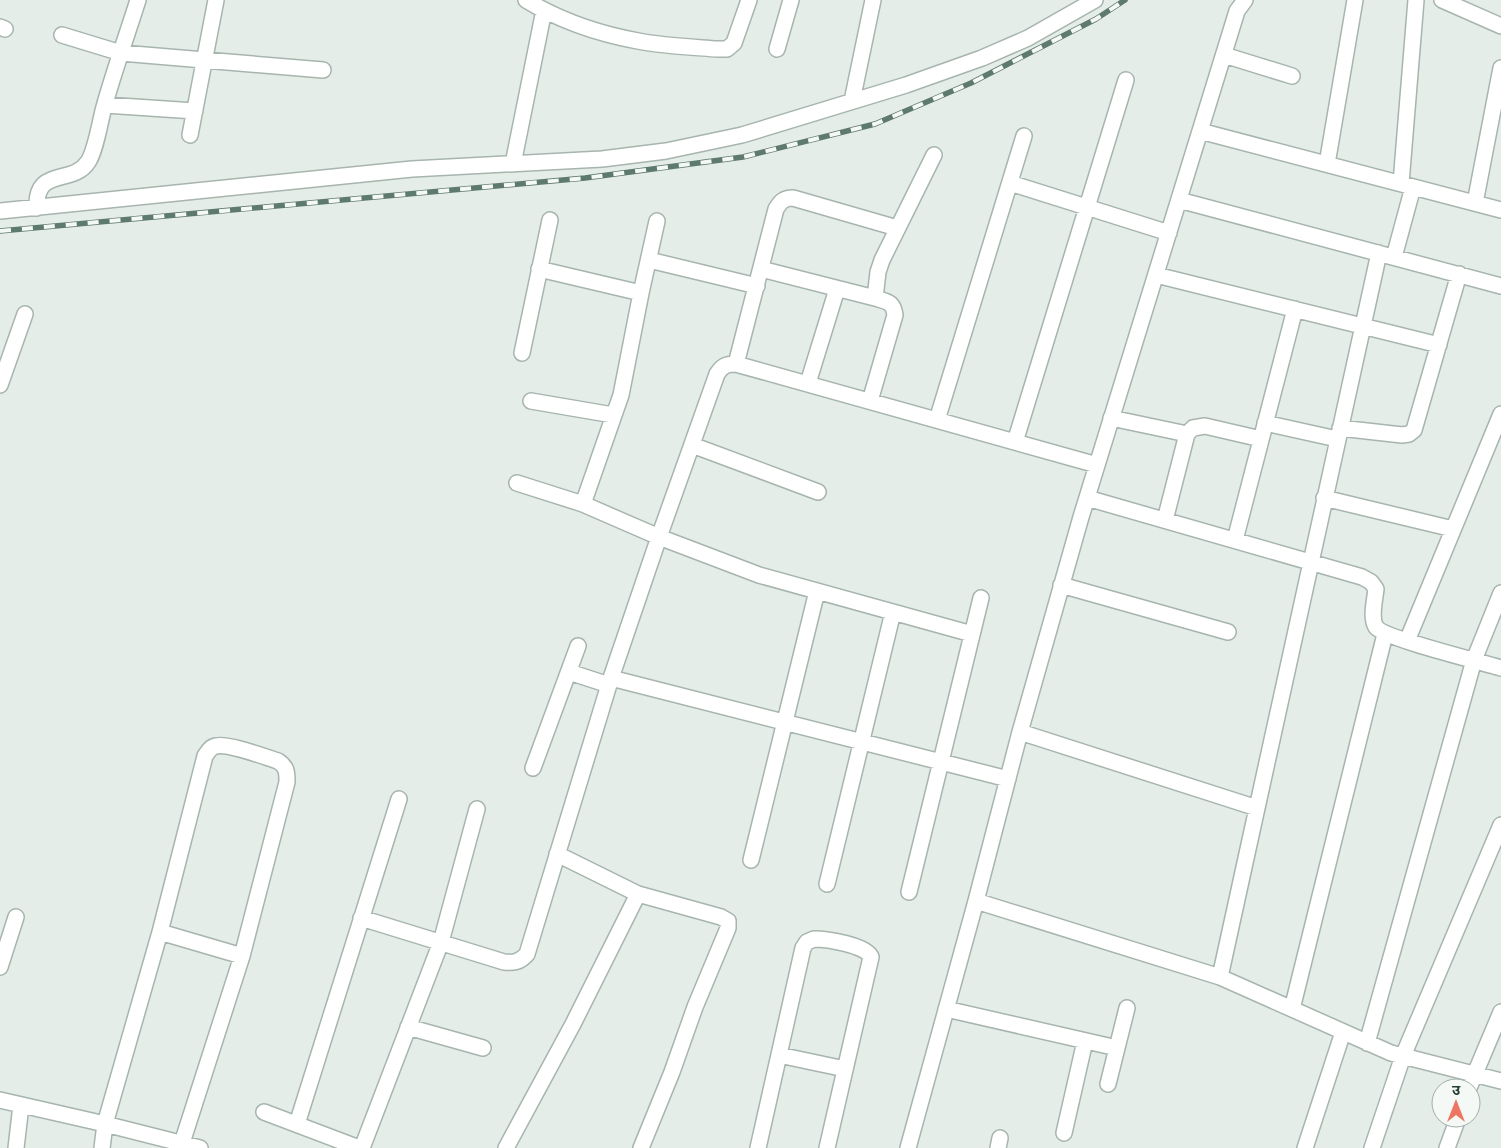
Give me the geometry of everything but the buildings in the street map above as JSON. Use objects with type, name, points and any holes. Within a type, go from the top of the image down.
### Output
[{"type":"street","points":[[37,208],[37,199],[41,186],[47,181],[85,167],[91,158],[105,105],[138,0]]},
{"type":"street","points":[[190,135],[216,0]]},
{"type":"street","points":[[526,0],[566,20],[617,36],[638,41],[718,49],[727,49],[734,44],[749,0]]},
{"type":"street","points":[[777,49],[792,0]]},
{"type":"street","points":[[852,101],[873,0]]},
{"type":"street","points":[[0,211],[412,169],[602,159],[666,151],[742,135],[906,85],[982,58],[1028,38],[1095,0]]},
{"type":"street","points":[[908,1148],[1020,732],[1086,498],[1237,11],[1245,0]]},
{"type":"street","points":[[1327,164],[1355,0]]},
{"type":"street","points":[[1394,257],[1407,185],[1416,0]]},
{"type":"street","points":[[1442,0],[1501,26]]},
{"type":"street","points":[[513,164],[544,10]]},
{"type":"street","points":[[62,35],[121,53],[323,70]]},
{"type":"street","points":[[1224,55],[1292,76]]},
{"type":"street","points":[[1475,203],[1501,68]]},
{"type":"street","points":[[1015,442],[1126,80]]},
{"type":"street","points":[[105,105],[195,111]]},
{"type":"street","points":[[1200,131],[1501,210]]},
{"type":"street","points":[[937,420],[1024,136]]},
{"type":"street","points":[[875,298],[880,266],[934,154]]},
{"type":"street","points":[[1010,182],[1169,233]]},
{"type":"street","points":[[736,364],[776,209],[780,202],[786,198],[793,198],[897,228]]},
{"type":"street","points":[[1179,200],[1501,286]]},
{"type":"street","points":[[522,353],[550,220]]},
{"type":"street","points":[[583,504],[621,395],[657,222]]},
{"type":"street","points":[[1220,977],[1379,253]]},
{"type":"street","points":[[649,260],[757,286]]},
{"type":"street","points":[[539,269],[641,293]]},
{"type":"street","points":[[761,269],[875,298],[889,302],[894,307],[895,315],[870,401]]},
{"type":"street","points":[[1265,424],[1339,433],[1409,434],[1414,430],[1459,274]]},
{"type":"street","points":[[1156,275],[1439,344]]},
{"type":"street","points":[[808,383],[838,289]]},
{"type":"street","points":[[1235,540],[1295,309]]},
{"type":"street","points":[[0,385],[25,314]]},
{"type":"street","points":[[361,918],[504,962],[521,961],[527,954],[610,682],[692,444],[717,374],[722,367],[728,364],[736,364],[1097,465]]},
{"type":"street","points":[[531,401],[613,415]]},
{"type":"street","points":[[1407,641],[1501,414]]},
{"type":"street","points":[[1111,418],[1188,434]]},
{"type":"street","points":[[1165,520],[1188,434],[1193,428],[1205,426],[1261,439]]},
{"type":"street","points":[[692,444],[818,492]]},
{"type":"street","points":[[517,483],[583,504],[659,537],[759,575],[972,634]]},
{"type":"street","points":[[1086,498],[1362,577],[1371,582],[1376,589],[1375,626],[1385,634],[1501,668]]},
{"type":"street","points":[[1324,498],[1454,529]]},
{"type":"street","points":[[1061,585],[1228,632]]},
{"type":"street","points":[[752,860],[817,591]]},
{"type":"street","points":[[1367,1043],[1474,660],[1501,593]]},
{"type":"street","points":[[910,892],[981,598]]},
{"type":"street","points":[[827,884],[893,612]]},
{"type":"street","points":[[1292,1009],[1385,634]]},
{"type":"street","points":[[533,768],[578,646]]},
{"type":"street","points":[[569,672],[785,722],[1008,779]]},
{"type":"street","points":[[1020,732],[1256,808]]},
{"type":"street","points":[[102,1148],[105,1124],[160,932],[205,756],[209,750],[216,746],[226,746],[278,761],[288,771],[288,782],[242,956],[182,1144]]},
{"type":"street","points":[[297,1124],[399,799]]},
{"type":"street","points":[[264,1112],[361,1148],[440,942],[477,809]]},
{"type":"street","points":[[1372,1148],[1403,1056],[1501,825]]},
{"type":"street","points":[[557,854],[638,894],[722,917],[728,921],[728,928],[695,1007],[672,1072],[641,1148]]},
{"type":"street","points":[[506,1148],[638,894]]},
{"type":"street","points":[[976,901],[1220,977],[1391,1053],[1463,1078]]},
{"type":"street","points":[[0,967],[16,917]]},
{"type":"street","points":[[160,932],[242,956]]},
{"type":"street","points":[[758,1148],[803,948],[807,942],[820,939],[861,948],[868,952],[871,957],[827,1148]]},
{"type":"street","points":[[1108,1084],[1128,1008]]},
{"type":"street","points":[[946,1009],[1117,1048]]},
{"type":"street","points":[[1472,1078],[1501,1012]]},
{"type":"street","points":[[408,1027],[483,1048]]},
{"type":"street","points":[[1305,1148],[1343,1032]]},
{"type":"street","points":[[1064,1133],[1085,1040]]},
{"type":"street","points":[[779,1055],[845,1070]]},
{"type":"street","points":[[1481,1081],[1501,1081]]},
{"type":"street","points":[[0,1100],[200,1148]]},
{"type":"street","points":[[16,1148],[21,1105]]},
{"type":"street","points":[[1446,1148],[1454,1128]]},
{"type":"railway","points":[[0,231],[585,178],[743,157],[875,124],[971,83],[1096,19],[1125,0]]}]
